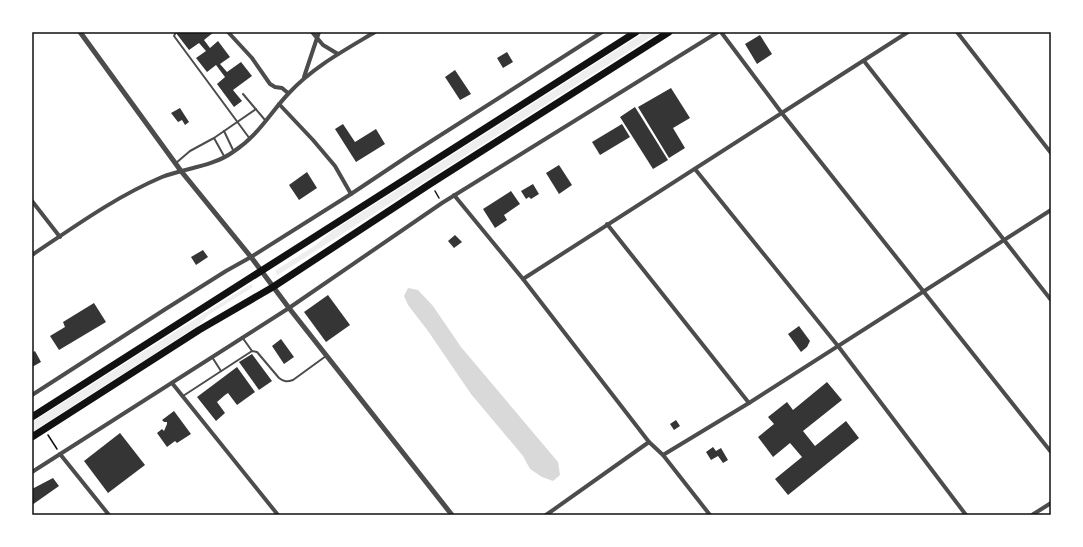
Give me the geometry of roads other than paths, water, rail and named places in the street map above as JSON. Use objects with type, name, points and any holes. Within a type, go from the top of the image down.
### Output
[{"type":"main road","points":[[32,417],[636,32]]},
{"type":"main road","points":[[32,437],[199,330],[273,287],[430,184],[669,32]]},
{"type":"street","points":[[80,32],[175,164],[251,257],[326,356],[452,515]]},
{"type":"street","points":[[228,32],[252,58],[270,84],[275,87],[282,88],[288,93]]},
{"type":"street","points":[[312,32],[323,45],[338,54]]},
{"type":"street","points":[[304,78],[319,32]]},
{"type":"street","points":[[32,255],[105,207],[162,177],[212,163],[234,152],[250,139],[288,93],[304,78],[338,54],[376,32]]},
{"type":"street","points":[[32,395],[164,310],[350,194],[602,32]]},
{"type":"street","points":[[32,472],[289,308],[454,195],[720,32],[781,112],[1051,452]]},
{"type":"street","points":[[523,279],[781,112],[908,32]]},
{"type":"street","points":[[957,32],[1051,153]]},
{"type":"street","points":[[864,61],[1051,300]]},
{"type":"street","points":[[279,104],[313,140],[334,166],[350,194]]},
{"type":"street","points":[[695,169],[838,346],[966,515]]},
{"type":"street","points":[[454,195],[523,279],[649,442],[663,455],[710,515]]},
{"type":"street","points":[[32,201],[60,237]]},
{"type":"street","points":[[663,455],[749,403],[1051,210]]},
{"type":"street","points":[[607,224],[749,403]]},
{"type":"street","points":[[172,382],[278,515]]},
{"type":"street","points":[[546,515],[649,442]]},
{"type":"street","points":[[60,454],[109,515]]},
{"type":"street","points":[[1032,515],[1051,503]]},
{"type":"lane","points":[[176,32],[174,36],[250,139]]},
{"type":"lane","points":[[243,94],[266,121]]},
{"type":"lane","points":[[175,164],[190,151],[238,123],[256,109]]},
{"type":"lane","points":[[224,131],[234,152]]},
{"type":"lane","points":[[214,138],[224,157]]},
{"type":"lane","points":[[242,337],[252,351],[257,352],[283,381],[288,382],[293,380],[326,356]]},
{"type":"lane","points":[[183,396],[252,351]]},
{"type":"lane","points":[[212,357],[221,371]]}]
